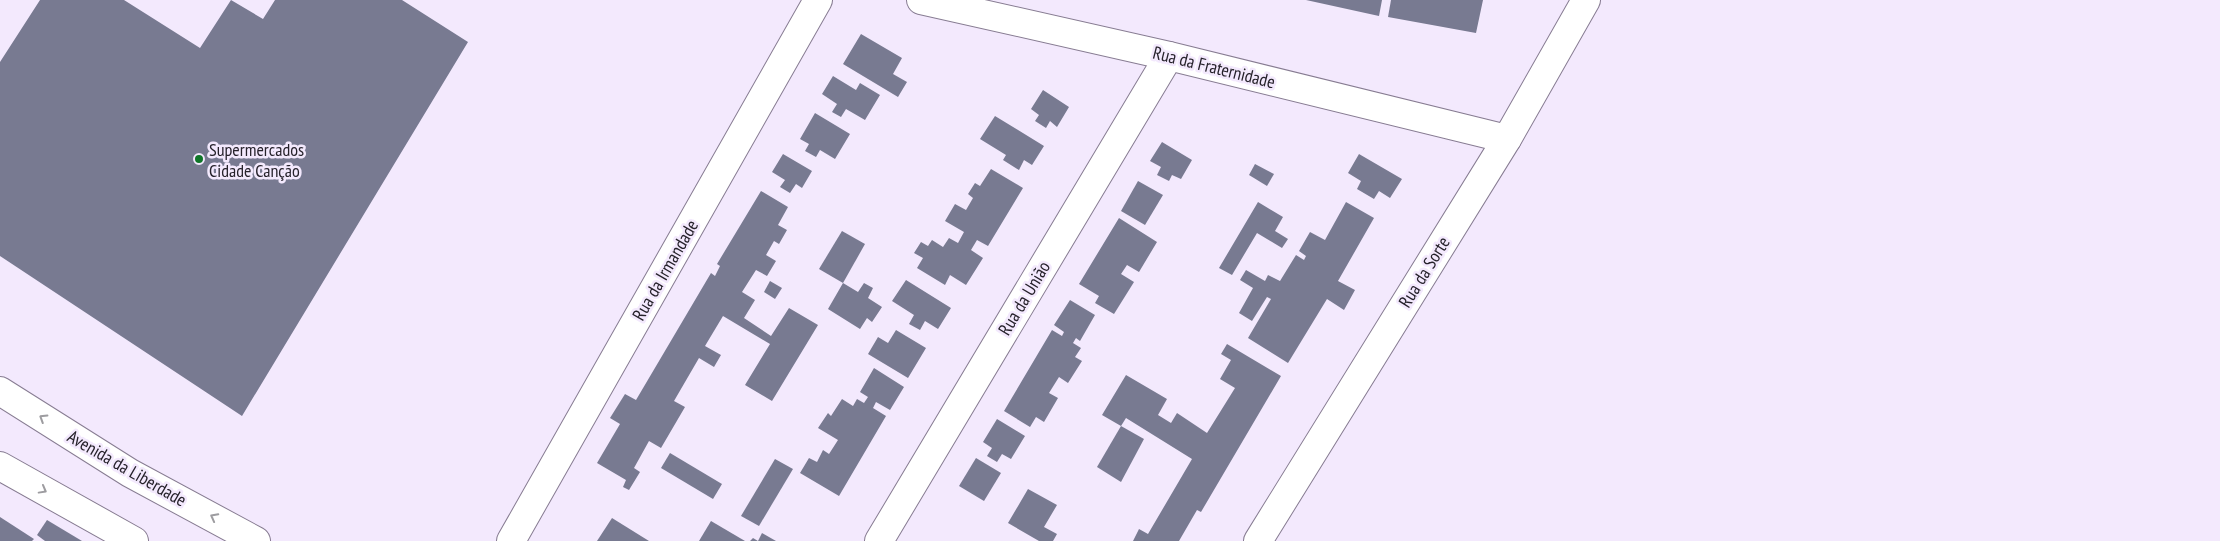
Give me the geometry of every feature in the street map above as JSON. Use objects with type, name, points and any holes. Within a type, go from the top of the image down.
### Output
[{"type":"street","name":"Rua da Irmandade","points":[[511,541],[818,0]]},
{"type":"street","name":"Rua da Fraternidade","points":[[921,0],[1169,56],[1506,139]]},
{"type":"street","name":"Rua da Sorte","points":[[1258,541],[1506,139],[1586,0]]},
{"type":"street","name":"Rua da União","points":[[879,541],[1169,56]]},
{"type":"street","name":"Avenida da Liberdade","points":[[0,391],[130,473],[256,541]]},
{"type":"street","points":[[0,466],[134,541]]},
{"type":"building","name":"Supermercados Cidade Canção","points":[[40,0],[124,0],[200,48],[231,0],[263,19],[275,0],[402,0],[468,42],[242,416],[0,256],[0,62]]},
{"type":"building","points":[[1306,0],[1382,0],[1379,16]]},
{"type":"building","points":[[1391,0],[1483,0],[1476,33],[1388,17]]},
{"type":"building","points":[[861,34],[902,58],[893,74],[907,82],[898,97],[843,64]]},
{"type":"building","points":[[833,76],[856,90],[860,83],[880,95],[865,120],[846,109],[841,117],[832,112],[837,104],[822,94]]},
{"type":"building","points":[[1043,90],[1069,107],[1057,127],[1050,121],[1046,128],[1035,121],[1039,115],[1031,109]]},
{"type":"building","points":[[815,113],[850,134],[835,159],[820,150],[816,157],[805,151],[809,144],[800,139]]},
{"type":"building","points":[[995,116],[1044,146],[1032,165],[1024,160],[1019,170],[1003,160],[1006,155],[980,139]]},
{"type":"building","points":[[1162,142],[1192,160],[1181,179],[1172,175],[1169,181],[1157,175],[1161,167],[1150,161]]},
{"type":"building","points":[[783,154],[812,171],[802,188],[796,184],[790,193],[780,187],[785,180],[772,172]]},
{"type":"building","points":[[1359,154],[1402,179],[1390,198],[1379,191],[1374,199],[1357,189],[1361,181],[1348,173]]},
{"type":"building","points":[[1255,164],[1274,174],[1267,186],[1249,175]]},
{"type":"building","points":[[991,169],[1023,188],[988,246],[977,240],[971,250],[983,258],[966,285],[950,275],[945,285],[917,268],[923,258],[914,253],[921,242],[928,246],[932,240],[943,247],[949,238],[958,243],[964,232],[945,221],[955,204],[966,210],[973,198],[968,194],[975,183],[980,186]]},
{"type":"building","points":[[1138,181],[1163,195],[1145,225],[1121,211]]},
{"type":"building","points":[[761,191],[788,207],[778,225],[787,230],[779,244],[774,241],[766,255],[776,261],[767,276],[756,270],[742,292],[755,300],[744,318],[771,336],[789,308],[818,325],[772,401],[745,385],[770,344],[723,316],[705,346],[721,355],[714,367],[699,358],[674,401],[685,407],[661,448],[649,441],[634,468],[640,472],[629,490],[623,487],[626,480],[597,463],[620,424],[610,418],[625,394],[636,400],[711,273],[715,276],[720,266],[717,264]]},
{"type":"building","points":[[1258,202],[1283,217],[1275,231],[1288,239],[1282,248],[1257,233],[1232,275],[1219,268]]},
{"type":"building","points":[[1346,202],[1374,218],[1338,281],[1355,290],[1344,310],[1327,299],[1288,363],[1248,338],[1271,299],[1267,297],[1252,321],[1239,313],[1253,288],[1240,280],[1246,270],[1265,281],[1268,275],[1280,281],[1296,255],[1304,260],[1306,256],[1299,251],[1310,232],[1325,240]]},
{"type":"building","points":[[1119,218],[1157,242],[1139,272],[1127,265],[1121,274],[1134,282],[1114,314],[1095,303],[1099,296],[1079,284]]},
{"type":"building","points":[[842,231],[865,244],[843,283],[819,269]]},
{"type":"building","points":[[906,280],[951,308],[938,329],[925,321],[920,330],[909,324],[914,315],[892,301]]},
{"type":"building","points":[[770,281],[782,288],[775,299],[764,292]]},
{"type":"building","points":[[843,283],[858,292],[864,283],[873,288],[868,298],[882,307],[872,322],[867,318],[860,329],[828,309]]},
{"type":"building","points":[[1070,300],[1095,315],[1080,341],[1076,338],[1073,343],[1081,348],[1075,357],[1082,361],[1068,383],[1059,377],[1049,393],[1058,398],[1044,422],[1036,417],[1030,427],[1004,411],[1052,330],[1062,336],[1064,332],[1054,325]]},
{"type":"building","points":[[896,330],[926,348],[908,378],[868,354],[878,337],[888,343]]},
{"type":"building","points":[[1227,344],[1281,376],[1201,512],[1197,510],[1179,541],[1133,541],[1139,529],[1148,534],[1192,459],[1126,418],[1121,426],[1102,415],[1126,375],[1167,399],[1158,415],[1171,423],[1177,413],[1207,433],[1235,388],[1220,379],[1231,360],[1221,354]]},
{"type":"building","points":[[874,368],[904,387],[890,410],[876,402],[873,408],[886,416],[839,496],[800,473],[809,458],[817,462],[823,450],[829,454],[838,440],[818,428],[828,413],[831,416],[842,399],[853,406],[857,399],[864,403],[868,397],[860,392]]},
{"type":"building","points":[[997,419],[1025,436],[1011,459],[1002,454],[997,462],[987,456],[992,448],[983,442]]},
{"type":"building","points":[[1121,426],[1144,439],[1121,482],[1097,467]]},
{"type":"building","points":[[670,453],[722,484],[713,499],[661,468]]},
{"type":"building","points":[[976,458],[1001,473],[984,501],[959,486]]},
{"type":"building","points":[[775,459],[793,469],[759,526],[741,516]]},
{"type":"building","points":[[1028,489],[1057,505],[1044,527],[1057,534],[1053,541],[1039,541],[1008,523]]},
{"type":"building","points":[[0,517],[34,539],[32,541],[0,541]]},
{"type":"building","points":[[612,518],[649,541],[597,541]]},
{"type":"building","points":[[47,520],[82,541],[45,541],[37,535]]},
{"type":"building","points":[[711,521],[745,541],[699,541]]},
{"type":"building","points":[[762,533],[776,541],[758,541]]},
{"type":"place","name":"Supermercados Cidade Canção","points":[[199,159]]}]
